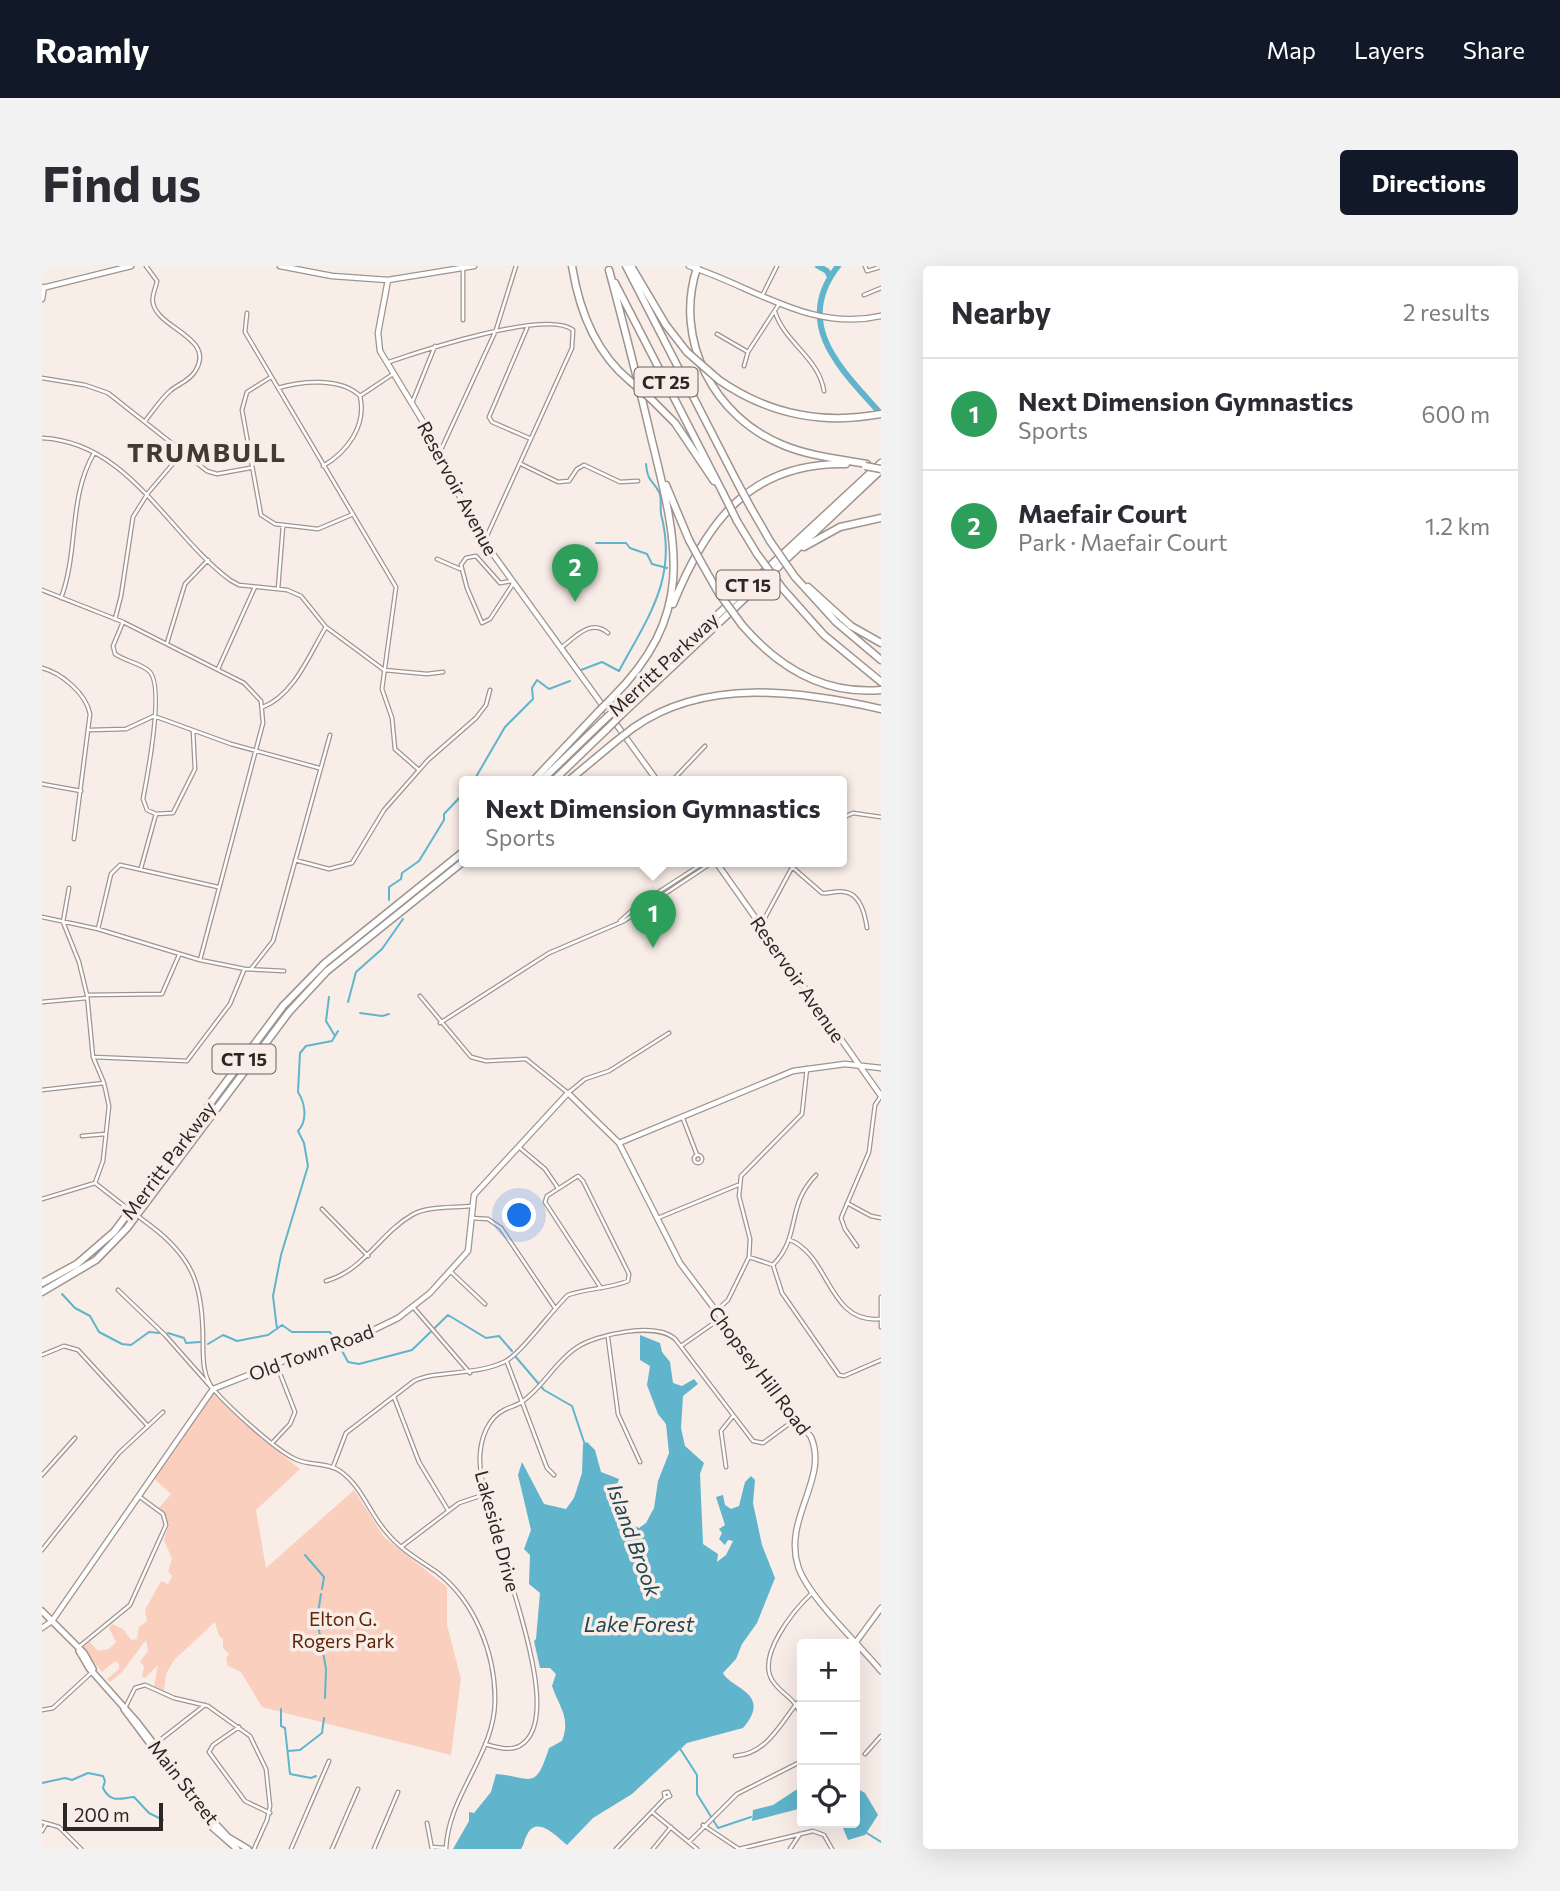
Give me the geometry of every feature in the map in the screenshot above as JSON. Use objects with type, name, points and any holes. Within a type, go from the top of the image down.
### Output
[{"type":"highway","points":[[571,266],[598,346],[608,361],[675,423],[723,493]]},
{"type":"highway","points":[[629,267],[666,325],[687,352],[719,380],[752,399],[788,413],[830,419],[881,414]]},
{"type":"highway","name":"CT 25","points":[[629,267],[737,482],[770,541],[795,576],[836,622],[881,660]]},
{"type":"highway","points":[[693,267],[690,307],[694,345],[704,371],[726,404],[754,430],[785,446],[881,469]]},
{"type":"highway","points":[[608,268],[651,437],[674,544],[671,598],[659,638]]},
{"type":"highway","name":"CT 25","points":[[608,268],[757,554],[783,589],[824,635],[881,682]]},
{"type":"highway","points":[[651,437],[667,488],[689,540],[718,592],[742,625],[774,656],[802,676],[833,687],[881,690]]},
{"type":"highway","name":"Merritt Parkway","points":[[546,776],[881,463]]},
{"type":"highway","points":[[538,776],[643,666],[659,638],[692,557],[711,527],[738,500],[791,471],[829,464],[866,465]]},
{"type":"highway","name":"Merritt Parkway","points":[[558,776],[881,469]]},
{"type":"highway","points":[[791,556],[840,527],[881,518]]},
{"type":"highway","points":[[795,576],[852,626],[881,643]]},
{"type":"highway","points":[[574,776],[633,728],[675,704],[744,693],[823,698],[881,709]]},
{"type":"highway","name":"Merritt Parkway","points":[[42,1283],[83,1259],[114,1231],[283,1006],[310,976],[459,854]]},
{"type":"highway","name":"Merritt Parkway","points":[[42,1292],[96,1260],[127,1228],[289,1012],[312,987],[459,866]]},
{"type":"main road","points":[[42,299],[43,287],[131,266]]},
{"type":"main road","points":[[280,266],[332,276],[388,280],[474,266]]},
{"type":"main road","points":[[693,267],[811,315],[831,319],[881,316]]},
{"type":"main road","name":"Reservoir Avenue","points":[[388,280],[377,338],[386,363],[412,403],[483,542],[654,776]]},
{"type":"main road","name":"Reservoir Avenue","points":[[718,867],[881,1096]]},
{"type":"main road","points":[[471,1206],[477,1190],[520,1148],[568,1093],[619,1143],[778,1076],[807,1068],[858,1064],[881,1068]]},
{"type":"main road","name":"Chopsey Hill Road","points":[[619,1143],[680,1263],[811,1437],[816,1452],[816,1466],[797,1517],[794,1536],[799,1571],[813,1592],[853,1639]]},
{"type":"main road","name":"Old Town Road","points":[[213,1388],[359,1336],[414,1308],[451,1272],[470,1247],[471,1206]]},
{"type":"main road","points":[[42,1628],[52,1621],[213,1388]]},
{"type":"main road","points":[[858,1639],[881,1608]]},
{"type":"main road","name":"Main Street","points":[[42,1611],[78,1649],[194,1800],[237,1849]]},
{"type":"main road","name":"Chopsey Hill Road","points":[[860,1647],[881,1671]]},
{"type":"main road","name":"Main Street","points":[[218,1830],[248,1849]]},
{"type":"street","points":[[145,421],[171,390],[195,373],[200,362],[199,350],[193,341],[155,309],[152,298],[157,281],[146,266]]},
{"type":"street","points":[[439,454],[496,330],[516,266]]},
{"type":"street","points":[[762,296],[777,266]]},
{"type":"street","points":[[865,266],[867,271],[881,267]]},
{"type":"street","points":[[463,268],[463,320]]},
{"type":"street","points":[[864,295],[881,288]]},
{"type":"street","points":[[744,366],[748,352],[779,304]]},
{"type":"street","points":[[775,312],[794,344],[819,373],[824,391]]},
{"type":"street","points":[[247,313],[244,330],[396,587],[384,670],[383,697],[392,718],[395,749],[419,770]]},
{"type":"street","points":[[386,363],[435,346],[496,330],[563,326],[572,329],[574,344],[483,542]]},
{"type":"street","points":[[527,328],[489,418],[531,438]]},
{"type":"street","points":[[717,334],[748,352]]},
{"type":"street","points":[[412,403],[435,346]]},
{"type":"street","points":[[360,396],[393,374]]},
{"type":"street","points":[[271,377],[250,390],[242,403],[260,512],[269,522],[284,526],[323,528],[351,515]]},
{"type":"street","points":[[42,378],[85,385],[108,393],[212,473],[251,468]]},
{"type":"street","points":[[278,388],[296,383],[331,384],[348,388],[360,396]]},
{"type":"street","points":[[323,466],[349,446],[360,418],[360,396]]},
{"type":"street","points":[[42,438],[68,440],[94,453],[148,493],[230,580],[301,596],[326,627],[384,670],[427,674],[443,672]]},
{"type":"street","points":[[61,597],[69,571],[79,484],[94,453]]},
{"type":"street","points":[[115,618],[133,517],[148,493],[183,453]]},
{"type":"street","points":[[520,463],[563,483],[570,480],[583,466],[620,482],[638,481]]},
{"type":"street","points":[[278,590],[284,526]]},
{"type":"street","points":[[460,569],[464,560],[476,556],[500,583],[512,582]]},
{"type":"street","points":[[437,558],[460,569],[482,623],[490,619],[512,582]]},
{"type":"street","points":[[167,643],[185,584],[209,559]]},
{"type":"street","points":[[218,669],[256,587]]},
{"type":"street","points":[[42,590],[115,618],[218,669],[252,689],[263,707],[263,723],[200,960]]},
{"type":"street","points":[[122,622],[113,650],[152,674],[154,716],[143,799],[147,810],[156,814],[173,813],[195,769],[193,731]]},
{"type":"street","points":[[263,707],[276,702],[287,691],[326,627]]},
{"type":"street","points":[[561,648],[588,628],[603,628],[608,633]]},
{"type":"street","points":[[42,668],[64,678],[88,706],[90,730],[74,839]]},
{"type":"street","points":[[295,860],[329,869],[352,863],[384,810],[419,770],[476,718],[486,705],[490,690]]},
{"type":"street","points":[[90,730],[126,729],[154,716],[256,751],[319,768]]},
{"type":"street","points":[[251,969],[273,941],[330,735]]},
{"type":"street","points":[[677,776],[705,746]]},
{"type":"street","points":[[42,784],[81,791]]},
{"type":"street","points":[[847,816],[853,813],[881,817]]},
{"type":"street","points":[[141,868],[156,814]]},
{"type":"street","points":[[98,929],[114,867],[141,868],[218,887]]},
{"type":"street","points":[[440,1023],[550,953],[620,921],[697,867]]},
{"type":"street","points":[[629,915],[654,902],[707,867]]},
{"type":"street","points":[[761,925],[791,867]]},
{"type":"street","points":[[793,867],[822,893],[847,892],[853,895],[863,911],[867,928]]},
{"type":"street","points":[[69,888],[63,922],[79,962],[87,996],[93,1057],[104,1083],[108,1106],[103,1161],[96,1183]]},
{"type":"street","points":[[659,892],[662,897]]},
{"type":"street","points":[[651,897],[654,902]]},
{"type":"street","points":[[42,917],[98,929],[200,960],[245,969],[284,971]]},
{"type":"street","points":[[42,1002],[87,996],[162,995],[179,955]]},
{"type":"street","points":[[93,1057],[176,1063],[187,1061],[230,1004],[245,969]]},
{"type":"street","points":[[420,996],[471,1057],[486,1061],[526,1059],[568,1093],[585,1079],[609,1071],[670,1033]]},
{"type":"street","points":[[658,1218],[738,1185],[747,1168],[803,1111],[807,1068]]},
{"type":"street","points":[[42,1090],[104,1083]]},
{"type":"street","points":[[857,1246],[842,1224],[847,1203],[870,1148],[875,1105],[881,1096]]},
{"type":"street","points":[[682,1116],[697,1155]]},
{"type":"street","points":[[82,1136],[105,1134]]},
{"type":"street","points":[[520,1148],[545,1169],[558,1188]]},
{"type":"street","points":[[773,1265],[786,1251],[800,1194],[816,1175]]},
{"type":"street","points":[[333,1467],[346,1433],[423,1377],[470,1373],[507,1361],[571,1294],[601,1288],[626,1283],[629,1274],[582,1178],[574,1177],[547,1195],[545,1202],[601,1288]]},
{"type":"street","points":[[42,1199],[96,1183]]},
{"type":"street","points":[[96,1183],[174,1243],[190,1263],[200,1292],[205,1370],[213,1388]]},
{"type":"street","points":[[716,1311],[728,1300],[750,1257],[750,1239],[738,1185]]},
{"type":"street","points":[[847,1203],[871,1216],[881,1217]]},
{"type":"street","points":[[326,1281],[341,1277],[413,1214],[471,1206]]},
{"type":"street","points":[[322,1209],[368,1256]]},
{"type":"street","points":[[471,1218],[488,1219],[501,1228],[555,1308]]},
{"type":"street","points":[[790,1240],[804,1248],[850,1314],[863,1320],[879,1319]]},
{"type":"street","points":[[750,1257],[773,1265]]},
{"type":"street","points":[[773,1265],[782,1293],[839,1375],[844,1376],[881,1360]]},
{"type":"street","points":[[451,1272],[485,1304]]},
{"type":"street","points":[[118,1290],[165,1335],[198,1374],[273,1442],[298,1460],[333,1467],[349,1479],[386,1532],[447,1582],[480,1626],[495,1696],[492,1720],[485,1744],[450,1818],[446,1848],[432,1848],[427,1822]]},
{"type":"street","points":[[881,1297],[881,1327]]},
{"type":"street","points":[[414,1308],[470,1373]]},
{"type":"street","points":[[680,1346],[721,1318]]},
{"type":"street","name":"Lakeside Drive","points":[[485,1744],[511,1748],[521,1746],[532,1732],[539,1710],[522,1621],[486,1494],[479,1458],[486,1429],[497,1415],[522,1402],[573,1350],[587,1342],[653,1329],[667,1333],[680,1346],[750,1439],[760,1444],[797,1418]]},
{"type":"street","points":[[608,1337],[618,1414],[640,1462]]},
{"type":"street","points":[[42,1355],[64,1346],[78,1350],[147,1425]]},
{"type":"street","points":[[507,1361],[547,1468],[554,1475]]},
{"type":"street","points":[[273,1442],[290,1423],[295,1412],[276,1364]]},
{"type":"street","points":[[198,1374],[205,1370]]},
{"type":"street","points":[[394,1396],[419,1462],[448,1510]]},
{"type":"street","points":[[42,1550],[119,1453],[163,1412]]},
{"type":"street","points":[[726,1467],[721,1431],[733,1415]]},
{"type":"street","points":[[42,1475],[75,1438]]},
{"type":"street","points":[[401,1547],[448,1510],[486,1494]]},
{"type":"street","points":[[78,1649],[130,1605],[164,1529],[163,1514],[139,1496]]},
{"type":"street","points":[[735,1756],[751,1755],[760,1749],[797,1703],[773,1681],[768,1662],[791,1615],[813,1592]]},
{"type":"street","points":[[42,1710],[53,1708],[94,1669]]},
{"type":"street","points":[[124,1709],[135,1688],[142,1684],[174,1698],[205,1704],[250,1736],[263,1761],[270,1813],[254,1849]]},
{"type":"street","points":[[152,1745],[205,1704]]},
{"type":"street","points":[[239,1727],[209,1749],[211,1756],[242,1798],[270,1813]]},
{"type":"street","points":[[865,1754],[881,1736]]},
{"type":"street","points":[[291,1849],[329,1761]]},
{"type":"street","points":[[688,1842],[712,1816],[747,1786],[797,1763]]},
{"type":"street","points":[[332,1849],[358,1789]]},
{"type":"street","points":[[373,1849],[398,1792]]},
{"type":"street","points":[[616,1849],[665,1798]]},
{"type":"street","points":[[652,1812],[697,1849]]},
{"type":"street","points":[[42,1831],[44,1823],[59,1827],[81,1849]]},
{"type":"street","points":[[703,1825],[741,1849],[813,1830],[821,1833],[832,1847]]},
{"type":"street","points":[[653,1849],[671,1827]]},
{"type":"street","points":[[790,1849],[800,1834]]},
{"type":"green space","name":"Elton G. Rogers Park","points":[[213,1390],[259,1431],[258,1436],[300,1469],[256,1510],[266,1568],[354,1490],[384,1537],[447,1587],[447,1625],[461,1679],[451,1755],[262,1707],[241,1672],[228,1666],[226,1658],[229,1654],[223,1648],[223,1639],[219,1636],[215,1622],[174,1660],[166,1674],[164,1691],[154,1686],[158,1665],[145,1678],[142,1676],[144,1666],[140,1662],[148,1651],[146,1640],[122,1672],[110,1682],[107,1679],[119,1669],[119,1664],[115,1661],[102,1672],[84,1650],[83,1647],[90,1642],[98,1651],[109,1649],[116,1642],[109,1628],[112,1624],[123,1629],[131,1640],[137,1639],[139,1627],[147,1621],[145,1610],[161,1581],[168,1584],[172,1576],[168,1571],[172,1559],[164,1540],[169,1524],[159,1508],[171,1494],[153,1478]]},
{"type":"water","name":"Lake Forest","points":[[640,1335],[660,1343],[662,1352],[670,1362],[673,1383],[682,1386],[694,1379],[698,1384],[683,1396],[681,1428],[685,1446],[704,1463],[700,1474],[703,1544],[718,1554],[717,1562],[726,1555],[733,1541],[728,1540],[725,1545],[719,1539],[722,1533],[719,1529],[725,1525],[716,1497],[723,1495],[725,1505],[731,1509],[739,1506],[745,1482],[751,1476],[755,1480],[753,1503],[762,1545],[775,1578],[757,1623],[742,1644],[736,1659],[723,1673],[752,1699],[754,1707],[751,1716],[743,1728],[687,1743],[632,1794],[593,1818],[567,1845],[548,1830],[537,1827],[528,1833],[521,1849],[453,1849],[469,1821],[469,1812],[474,1813],[491,1792],[496,1774],[525,1779],[536,1776],[549,1748],[562,1741],[564,1733],[565,1719],[552,1686],[556,1674],[550,1668],[540,1668],[534,1641],[540,1593],[529,1584],[530,1555],[524,1549],[531,1530],[518,1475],[522,1462],[544,1504],[566,1509],[574,1498],[582,1473],[583,1444],[587,1442],[595,1450],[601,1472],[619,1479],[614,1495],[630,1524],[639,1528],[646,1523],[654,1508],[658,1481],[669,1453],[666,1424],[658,1414],[647,1385],[650,1366],[640,1360]]},
{"type":"water","points":[[797,1789],[797,1809],[752,1821],[753,1810],[773,1805]]},
{"type":"water","points":[[860,1790],[865,1793],[878,1815],[865,1835],[848,1840],[843,1828],[860,1828]]},
{"type":"waterway","points":[[818,266],[827,271],[830,277]]},
{"type":"waterway","points":[[838,266],[825,287],[820,308],[821,327],[838,363],[881,414]]},
{"type":"waterway","points":[[581,670],[602,662],[619,671],[650,614],[663,578],[666,558],[660,494],[649,478],[646,464]]},
{"type":"waterway","points":[[596,543],[626,543],[630,548],[647,554],[652,564],[667,568]]},
{"type":"waterway","points":[[476,776],[505,727],[533,699],[532,688],[537,680],[549,689],[570,681]]},
{"type":"waterway","points":[[389,900],[389,887],[419,861],[444,820],[444,814],[459,798]]},
{"type":"waterway","points":[[348,1002],[356,972],[382,949],[403,919]]},
{"type":"waterway","points":[[329,997],[326,1021],[335,1036]]},
{"type":"waterway","points":[[360,1013],[382,1016],[389,1014]]},
{"type":"waterway","points":[[277,1329],[273,1296],[281,1255],[308,1166],[304,1143],[298,1131],[304,1112],[298,1092],[300,1053],[306,1046],[332,1041],[338,1031]]},
{"type":"waterway","name":"Island Brook","points":[[62,1294],[75,1308],[90,1316],[99,1332],[122,1344],[131,1345],[149,1332],[159,1333]]},
{"type":"waterway","name":"Island Brook","points":[[340,1347],[348,1362],[359,1364],[412,1350],[448,1315],[486,1338],[499,1336],[512,1351]]},
{"type":"waterway","name":"Island Brook","points":[[208,1344],[223,1335],[237,1341],[268,1335],[282,1325],[292,1332],[330,1332],[334,1340]]},
{"type":"waterway","name":"Island Brook","points":[[168,1333],[184,1338],[186,1343],[200,1342]]},
{"type":"waterway","name":"Island Brook","points":[[515,1356],[544,1390],[572,1406],[585,1445]]},
{"type":"waterway","points":[[305,1555],[324,1577],[322,1589]]},
{"type":"waterway","points":[[321,1594],[317,1619],[326,1669],[325,1698]]},
{"type":"waterway","points":[[281,1709],[281,1726],[285,1728],[290,1774],[311,1778],[316,1776]]},
{"type":"waterway","points":[[288,1751],[300,1750],[322,1733],[324,1718]]},
{"type":"waterway","name":"Island Brook","points":[[679,1747],[697,1775],[697,1794],[718,1828],[751,1817]]},
{"type":"waterway","points":[[42,1783],[65,1778],[72,1780],[88,1773],[103,1776],[103,1788],[109,1796],[117,1799],[134,1797],[149,1813],[163,1820]]},
{"type":"waterway","name":"Island Brook","points":[[865,1832],[881,1842]]},
{"type":"place","name":"Maefair Court","points":[[575,602]]},
{"type":"place","name":"Next Dimension Gymnastics","points":[[653,948]]},
{"type":"district","name":"TRUMBULL","points":[[207,451]]}]
